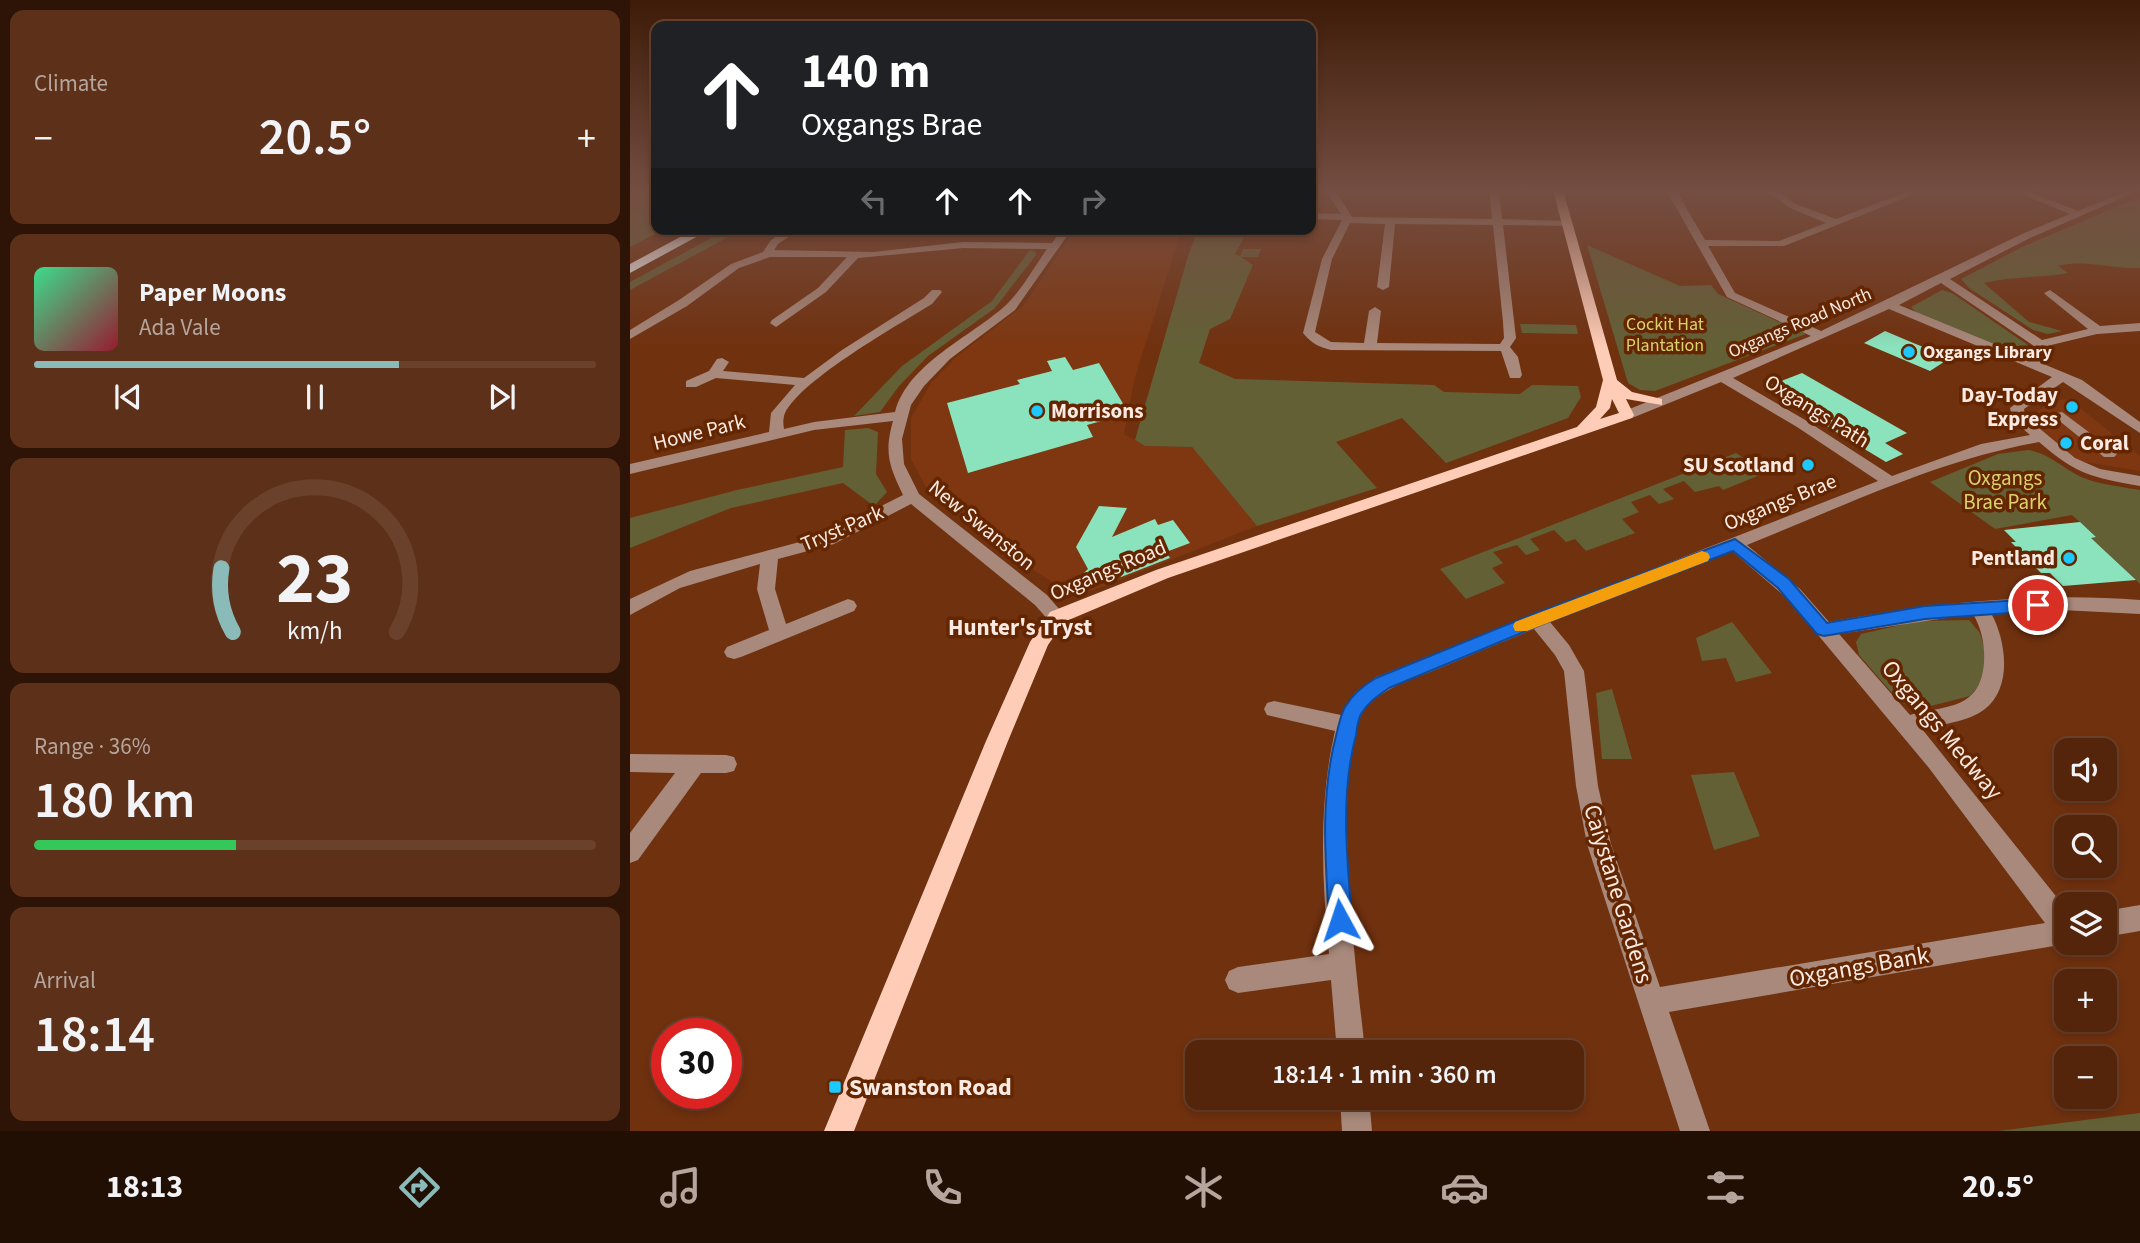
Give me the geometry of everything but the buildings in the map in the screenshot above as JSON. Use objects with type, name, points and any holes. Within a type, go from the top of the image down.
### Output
[{"type":"highway","points":[[630,258],[660,243]]},
{"type":"highway","points":[[630,269],[680,243]]},
{"type":"main road","points":[[1572,243],[1610,380],[1627,415]]},
{"type":"main road","points":[[1610,380],[1617,390],[1627,396],[1657,402]]},
{"type":"main road","points":[[1581,430],[1603,408],[1610,380]]},
{"type":"main road","name":"Oxgangs Road","points":[[839,1131],[992,752],[1040,642],[1057,617],[1162,574],[1627,415]]},
{"type":"street","points":[[768,254],[774,243]]},
{"type":"street","points":[[630,335],[683,303],[735,266],[768,254],[897,253],[951,243]]},
{"type":"street","points":[[1008,243],[1056,246]]},
{"type":"street","name":"New Swanston","points":[[1057,617],[1041,600],[912,497],[896,464],[895,439],[901,416],[919,383],[945,356],[1011,307],[1058,243]]},
{"type":"street","points":[[1335,243],[1327,259],[1309,333],[1320,343],[1332,346],[1489,349],[1504,347],[1510,338],[1500,243]]},
{"type":"street","points":[[1380,282],[1386,243]]},
{"type":"street","points":[[1700,243],[1774,245],[1780,243]]},
{"type":"street","points":[[1700,243],[1731,295],[1821,336]]},
{"type":"street","name":"Oxgangs Road North","points":[[1627,415],[1821,336],[2012,243]]},
{"type":"street","points":[[776,323],[822,290],[855,254]]},
{"type":"street","points":[[1941,278],[2040,344],[2042,350],[2039,360],[2032,364]]},
{"type":"street","points":[[2050,293],[2097,330]]},
{"type":"street","name":"Howe Park","points":[[777,434],[776,421],[779,412],[807,382],[932,297],[948,302]]},
{"type":"street","points":[[1889,305],[2063,376],[2091,391],[2140,429]]},
{"type":"street","points":[[1370,346],[1375,311]]},
{"type":"street","points":[[789,313],[807,315]]},
{"type":"street","points":[[2040,344],[2097,330],[2140,327]]},
{"type":"street","points":[[1504,347],[1511,357],[1515,375]]},
{"type":"street","points":[[691,384],[713,374],[722,362]]},
{"type":"street","points":[[713,374],[807,382]]},
{"type":"street","points":[[2063,376],[2015,412],[2070,461],[2083,468],[2140,481]]},
{"type":"street","name":"Oxgangs Path","points":[[1722,377],[1802,424],[1890,482]]},
{"type":"street","name":"Howe Park","points":[[630,469],[814,426],[901,416]]},
{"type":"street","points":[[2062,416],[2109,454]]},
{"type":"street","name":"Oxgangs Brae","points":[[1348,724],[1359,701],[1383,683],[1890,482],[1986,447],[2043,437]]},
{"type":"street","name":"Tryst Park","points":[[630,608],[678,581],[718,567],[817,543],[912,497]]},
{"type":"street","name":"Oxgangs Medway","points":[[1735,544],[1784,583],[1945,771],[2054,914]]},
{"type":"street","points":[[769,554],[766,589],[779,633]]},
{"type":"street","points":[[1824,630],[1925,613],[1979,609],[2064,603],[2140,607]]},
{"type":"street","points":[[734,652],[848,606]]},
{"type":"street","points":[[1906,725],[1980,704],[1990,693],[1994,674],[1994,639],[1989,622],[1979,609]]},
{"type":"street","name":"Caiystane Gardens","points":[[1537,620],[1562,650],[1574,671],[1587,786],[1595,823],[1695,1131]]},
{"type":"street","points":[[1273,709],[1348,724],[1338,776],[1335,843],[1350,1040]]},
{"type":"street","points":[[630,763],[726,764]]},
{"type":"street","points":[[630,852],[694,765]]},
{"type":"street","points":[[2117,923],[2140,918]]},
{"type":"street","name":"Oxgangs Bank","points":[[1651,1002],[2054,933]]},
{"type":"street","points":[[1238,980],[1344,965]]},
{"type":"street","points":[[1355,1110],[1357,1131]]},
{"type":"shaded area","points":[[1066,243],[1178,243],[1135,377],[1124,434],[1145,446],[1192,447],[1257,526],[1094,590],[1078,592],[1062,588],[1035,571],[928,491],[911,459],[911,418],[931,383],[955,358],[1024,305]]},
{"type":"shaded area","points":[[2069,399],[2140,456],[2140,471],[2079,461],[2027,417],[2056,400]]},
{"type":"green space","points":[[703,243],[717,243],[630,290],[630,282]]},
{"type":"green space","points":[[1193,243],[1241,243],[1235,254],[1240,256],[1243,249],[1261,249],[1258,257],[1241,257],[1253,265],[1230,319],[1210,329],[1199,363],[1235,379],[1434,385],[1444,392],[1520,394],[1532,385],[1578,386],[1581,397],[1568,418],[1446,463],[1402,418],[1336,442],[1377,488],[1257,526],[1192,447],[1145,446],[1135,440]]},
{"type":"green space","points":[[2032,243],[2140,243],[2140,268],[2068,264],[2058,266],[2068,273],[1984,283],[2029,322],[2062,331],[2048,334],[2033,330],[1969,288],[1961,279]]},
{"type":"green space","name":"Cockit Hat Plantation","points":[[1587,245],[1680,286],[1711,285],[1718,294],[1806,334],[1655,391],[1640,390],[1628,383]]},
{"type":"green space","points":[[1030,250],[1036,252],[1036,255],[995,308],[928,356],[899,386],[880,412],[854,416],[902,366],[992,301]]},
{"type":"green space","points":[[1942,290],[1952,293],[2028,345],[2020,350],[2009,350],[1917,314],[1911,307]]},
{"type":"green space","points":[[1520,324],[1576,325],[1578,334],[1522,333]]},
{"type":"green space","points":[[868,428],[878,432],[876,474],[887,492],[874,506],[843,483],[731,508],[630,548],[630,518],[737,490],[843,467],[845,430]]},
{"type":"green space","name":"Oxgangs Brae Park","points":[[2028,450],[2045,455],[2089,480],[2140,490],[2140,584],[2091,538],[2096,537],[2072,515],[1995,529],[1930,482],[1998,454]]},
{"type":"green space","points":[[1736,453],[1765,473],[1723,490],[1719,486],[1695,492],[1684,481],[1663,489],[1674,499],[1659,504],[1650,495],[1631,502],[1639,512],[1622,519],[1635,533],[1586,551],[1575,539],[1566,542],[1554,530],[1530,539],[1540,550],[1526,555],[1517,545],[1493,552],[1503,563],[1492,568],[1505,583],[1466,599],[1440,569]]},
{"type":"green space","points":[[1969,620],[1980,633],[1988,661],[1982,682],[1970,696],[1919,709],[1900,702],[1859,655],[1856,642],[1861,634],[1918,621]]},
{"type":"green space","points":[[1732,622],[1772,673],[1736,682],[1726,658],[1702,661],[1696,638]]},
{"type":"green space","points":[[1612,689],[1632,759],[1602,759],[1596,693]]},
{"type":"green space","points":[[1734,772],[1760,836],[1714,850],[1691,775]]},
{"type":"green space","points":[[2140,1113],[2140,1131],[1998,1131]]},
{"type":"slow traffic","points":[[1521,626],[1702,557]]},
{"type":"place","name":"Oxgangs Library","points":[[1909,352]]},
{"type":"place","name":"Day-Today Express","points":[[2072,407]]},
{"type":"place","name":"Morrisons","points":[[1037,411]]},
{"type":"place","name":"Coral","points":[[2066,443]]},
{"type":"place","name":"SU Scotland","points":[[1808,465]]},
{"type":"place","name":"Pentland","points":[[2069,558]]},
{"type":"place","name":"Swanston Road","points":[[835,1087]]},
{"type":"district","name":"Hunter's Tryst","points":[[1020,627]]},
{"type":"route","points":[[1340,920],[1335,843],[1336,796],[1342,749],[1348,724],[1359,701],[1383,683],[1735,544],[1784,583],[1824,630],[1925,613],[2038,605]]}]
